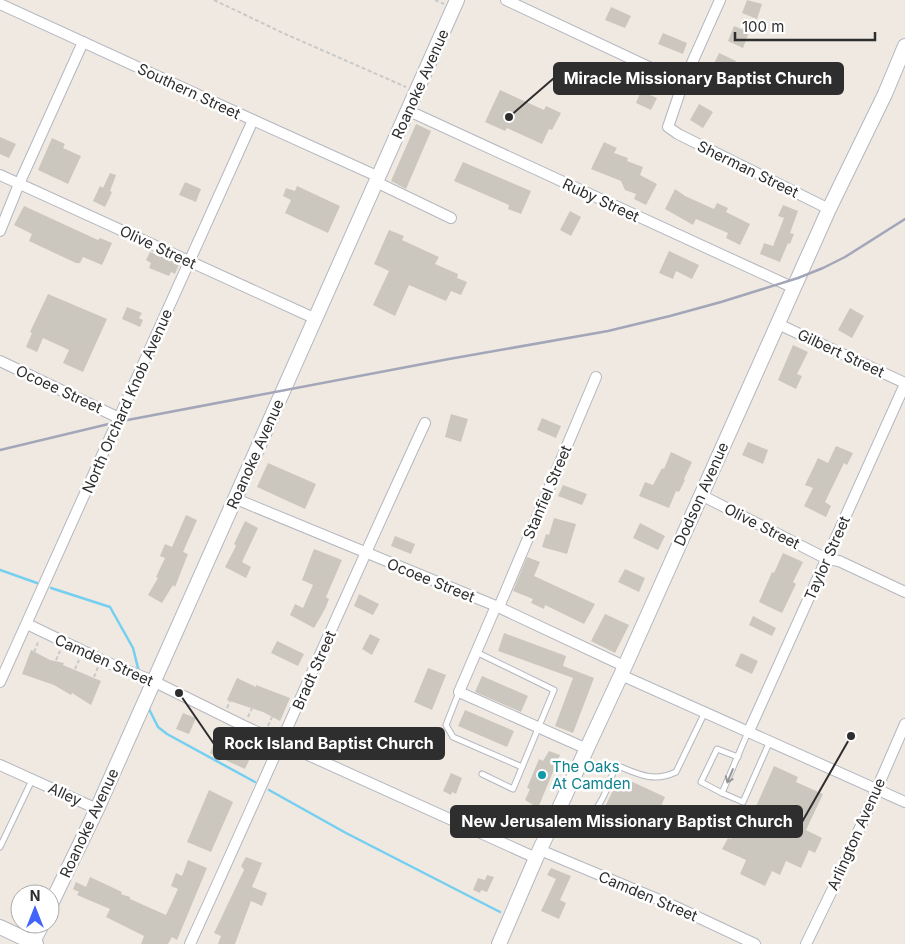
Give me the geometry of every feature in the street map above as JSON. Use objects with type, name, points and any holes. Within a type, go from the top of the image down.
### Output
[{"type":"street","name":"Roanoke Avenue","points":[[60,885],[97,809],[458,0]]},
{"type":"street","points":[[506,0],[683,83],[720,0]]},
{"type":"street","name":"Southern Street","points":[[0,4],[378,179],[451,218]]},
{"type":"street","points":[[0,231],[19,184],[83,42]]},
{"type":"street","name":"Dodson Avenue","points":[[499,944],[829,209],[885,94],[905,46]]},
{"type":"street","name":"Sherman Street","points":[[683,83],[668,127],[678,134],[829,209]]},
{"type":"street","name":"Ruby Street","points":[[408,111],[794,288]]},
{"type":"street","name":"North Orchard Knob Avenue","points":[[0,682],[253,120]]},
{"type":"street","name":"Olive Street","points":[[0,175],[316,319]]},
{"type":"street","name":"Gilbert Street","points":[[778,324],[905,383]]},
{"type":"street","name":"Ocoee Street","points":[[0,361],[119,418]]},
{"type":"street","name":"Stanfiel Street","points":[[459,692],[596,377]]},
{"type":"street","name":"Taylor Street","points":[[748,731],[905,383]]},
{"type":"street","name":"Bradt Street","points":[[190,944],[425,423]]},
{"type":"street","name":"Olive Street","points":[[701,495],[827,559],[840,561],[905,592]]},
{"type":"street","name":"Ocoee Street","points":[[236,499],[497,607],[705,712],[905,802]]},
{"type":"street","name":"Camden Street","points":[[27,624],[106,662],[153,681],[281,743],[538,854],[674,906],[755,944]]},
{"type":"street","points":[[459,692],[587,749]]},
{"type":"street","name":"Arlington Avenue","points":[[806,944],[839,876],[905,724]]},
{"type":"street","name":"Alley","points":[[0,765],[97,809]]},
{"type":"street","points":[[0,928],[34,943]]},
{"type":"lane","points":[[476,652],[554,690],[513,789],[482,774]]},
{"type":"lane","points":[[459,692],[446,725],[453,737],[522,767]]},
{"type":"lane","points":[[559,809],[580,816],[587,816],[593,812],[600,804],[616,764],[644,776],[657,778],[666,777],[676,772],[705,712]]},
{"type":"lane","points":[[722,793],[748,731]]},
{"type":"lane","points":[[738,757],[717,749],[701,782],[742,802],[770,740]]},
{"type":"lane","name":"Alley","points":[[0,847],[32,779]]},
{"type":"path","points":[[214,0],[416,92]]},
{"type":"path","points":[[34,652],[42,632]]},
{"type":"building","points":[[747,0],[762,4],[757,19],[742,13]]},
{"type":"building","points":[[611,7],[631,16],[625,28],[605,20]]},
{"type":"building","points":[[734,26],[749,32],[743,48],[728,41]]},
{"type":"building","points":[[663,33],[687,43],[683,54],[658,44]]},
{"type":"building","points":[[719,53],[736,61],[729,76],[712,68]]},
{"type":"building","points":[[500,90],[544,110],[546,106],[561,113],[552,130],[549,129],[542,144],[507,128],[505,131],[485,122]]},
{"type":"building","points":[[641,91],[657,98],[651,110],[636,103]]},
{"type":"building","points":[[699,104],[713,112],[703,128],[690,120]]},
{"type":"building","points":[[416,124],[431,131],[406,189],[391,181]]},
{"type":"building","points":[[0,137],[16,144],[9,158],[0,154]]},
{"type":"building","points":[[52,138],[65,144],[63,148],[81,156],[68,184],[38,170]]},
{"type":"building","points":[[604,142],[617,148],[614,153],[628,158],[627,161],[643,167],[640,175],[657,184],[646,205],[634,199],[636,194],[625,190],[621,181],[591,169]]},
{"type":"building","points":[[463,162],[531,191],[521,214],[508,209],[509,205],[454,181]]},
{"type":"building","points":[[110,173],[116,175],[110,191],[112,192],[105,207],[93,201],[100,186],[103,188]]},
{"type":"building","points":[[185,182],[201,189],[196,202],[179,195]]},
{"type":"building","points":[[297,186],[340,206],[328,233],[285,213],[291,200],[283,196],[286,188],[295,191]]},
{"type":"building","points":[[675,189],[685,196],[714,209],[717,203],[728,208],[726,212],[750,224],[740,245],[726,238],[728,233],[696,219],[693,225],[665,209]]},
{"type":"building","points":[[783,205],[798,211],[790,233],[794,234],[780,262],[760,254],[764,243],[773,246],[784,218],[778,216]]},
{"type":"building","points":[[24,206],[98,240],[100,238],[112,243],[102,265],[83,257],[80,263],[76,263],[29,241],[32,234],[14,225]]},
{"type":"building","points":[[570,211],[581,217],[571,236],[560,230]]},
{"type":"building","points":[[389,230],[404,236],[402,240],[439,257],[435,264],[458,274],[457,278],[467,282],[461,295],[451,291],[446,301],[409,285],[395,316],[373,305],[389,271],[374,264]]},
{"type":"building","points":[[669,251],[699,265],[692,279],[676,271],[673,279],[659,273]]},
{"type":"building","points":[[150,252],[179,264],[175,274],[171,272],[169,276],[149,268],[151,263],[146,260]]},
{"type":"building","points":[[48,294],[107,319],[83,372],[63,363],[69,350],[43,338],[37,352],[26,347],[32,333],[30,332]]},
{"type":"building","points":[[127,307],[142,313],[139,318],[143,320],[140,327],[122,319]]},
{"type":"building","points":[[850,308],[864,316],[852,338],[838,330]]},
{"type":"building","points":[[793,345],[808,352],[797,374],[802,376],[796,389],[778,380]]},
{"type":"building","points":[[451,414],[468,419],[461,442],[445,437]]},
{"type":"building","points":[[542,418],[561,426],[556,438],[537,430]]},
{"type":"building","points":[[748,442],[768,450],[763,464],[742,455]]},
{"type":"building","points":[[836,446],[853,453],[847,465],[844,463],[825,502],[831,506],[826,517],[804,506],[813,488],[805,485],[818,458],[828,463]]},
{"type":"building","points":[[671,452],[692,462],[679,492],[676,491],[669,508],[639,496],[645,482],[653,485],[662,468],[664,469]]},
{"type":"building","points":[[268,463],[316,484],[305,509],[257,487]]},
{"type":"building","points":[[563,485],[587,494],[582,505],[558,496]]},
{"type":"building","points":[[186,515],[197,520],[183,552],[188,554],[175,587],[173,585],[162,603],[148,595],[158,578],[156,577],[165,558],[160,556],[165,544],[172,547]]},
{"type":"building","points":[[554,518],[576,524],[567,554],[542,547],[546,534],[549,535]]},
{"type":"building","points":[[245,521],[258,528],[242,562],[251,567],[246,578],[225,567],[236,546],[234,544]]},
{"type":"building","points":[[640,523],[665,536],[658,550],[633,538]]},
{"type":"building","points":[[395,536],[415,544],[411,554],[391,546]]},
{"type":"building","points":[[314,549],[342,560],[326,597],[329,599],[325,609],[314,628],[290,615],[295,604],[303,608],[313,585],[302,580]]},
{"type":"building","points":[[783,553],[803,562],[793,582],[796,584],[782,613],[759,602],[772,572],[774,573]]},
{"type":"building","points":[[527,557],[540,562],[534,576],[595,604],[584,624],[545,605],[544,609],[531,603],[533,599],[513,591]]},
{"type":"building","points":[[625,569],[645,578],[639,592],[618,582]]},
{"type":"building","points":[[359,594],[379,604],[373,615],[354,606]]},
{"type":"building","points":[[605,614],[629,625],[615,653],[591,641]]},
{"type":"building","points":[[753,616],[776,628],[772,636],[749,625]]},
{"type":"building","points":[[504,633],[566,656],[563,666],[594,678],[573,733],[555,726],[573,678],[498,651]]},
{"type":"building","points":[[370,634],[380,639],[372,655],[362,649]]},
{"type":"building","points":[[277,641],[304,654],[298,666],[271,653]]},
{"type":"building","points":[[31,650],[101,681],[91,705],[72,693],[71,695],[54,685],[22,674]]},
{"type":"building","points":[[741,653],[758,661],[752,674],[735,666]]},
{"type":"building","points":[[428,668],[446,675],[432,710],[414,702]]},
{"type":"building","points":[[482,676],[528,696],[521,712],[475,692]]},
{"type":"building","points":[[237,678],[256,687],[256,685],[290,698],[280,721],[263,712],[227,700]]},
{"type":"building","points":[[465,710],[514,731],[507,747],[458,726]]},
{"type":"building","points":[[183,713],[196,718],[189,734],[176,729]]},
{"type":"building","points":[[220,730],[255,747],[245,769],[210,753]]},
{"type":"building","name":"The Oaks At Camden","points":[[549,751],[560,755],[538,808],[525,800],[530,789],[527,788],[539,759],[543,761]]},
{"type":"building","points":[[774,766],[798,777],[796,782],[823,794],[806,830],[822,838],[815,853],[809,850],[801,868],[786,861],[780,875],[772,871],[765,886],[740,874],[746,860],[722,849],[728,838],[731,839],[733,835],[742,838]]},
{"type":"building","points":[[451,773],[462,778],[456,794],[452,792],[451,795],[443,791]]},
{"type":"building","points":[[624,778],[665,797],[647,838],[605,820],[609,809],[605,807],[615,786],[619,788]]},
{"type":"building","points":[[209,790],[233,802],[211,852],[187,842]]},
{"type":"building","points":[[246,857],[262,863],[252,887],[267,893],[262,906],[251,901],[235,944],[218,944],[221,936],[214,933],[244,870],[241,866]]},
{"type":"building","points":[[188,860],[207,868],[177,940],[172,937],[168,944],[141,944],[144,936],[106,917],[110,909],[77,895],[79,892],[73,889],[76,882],[86,887],[90,877],[122,892],[121,894],[130,897],[130,899],[166,915],[178,889],[171,886],[176,873],[182,876]]},
{"type":"building","points":[[551,868],[571,876],[560,900],[566,903],[559,919],[541,911],[556,879],[547,875]]},
{"type":"building","points":[[487,875],[494,877],[487,892],[481,890],[480,893],[473,890],[478,878],[485,880]]},
{"type":"waterway","points":[[0,570],[37,583]]},
{"type":"waterway","points":[[51,588],[110,607],[133,648],[139,672]]},
{"type":"waterway","points":[[149,709],[158,727],[167,734],[255,782]]},
{"type":"waterway","points":[[269,790],[346,833],[500,912]]},
{"type":"railway","points":[[0,450],[117,422],[608,331],[670,316],[798,278],[823,268],[845,257],[905,219]]},
{"type":"place","name":"Miracle Missionary Baptist Church","points":[[509,117]]},
{"type":"place","name":"Rock Island Baptist Church","points":[[179,693]]},
{"type":"place","name":"New Jerusalem Missionary Baptist Church","points":[[851,736]]},
{"type":"place","name":"The Oaks At Camden","points":[[542,775]]}]
